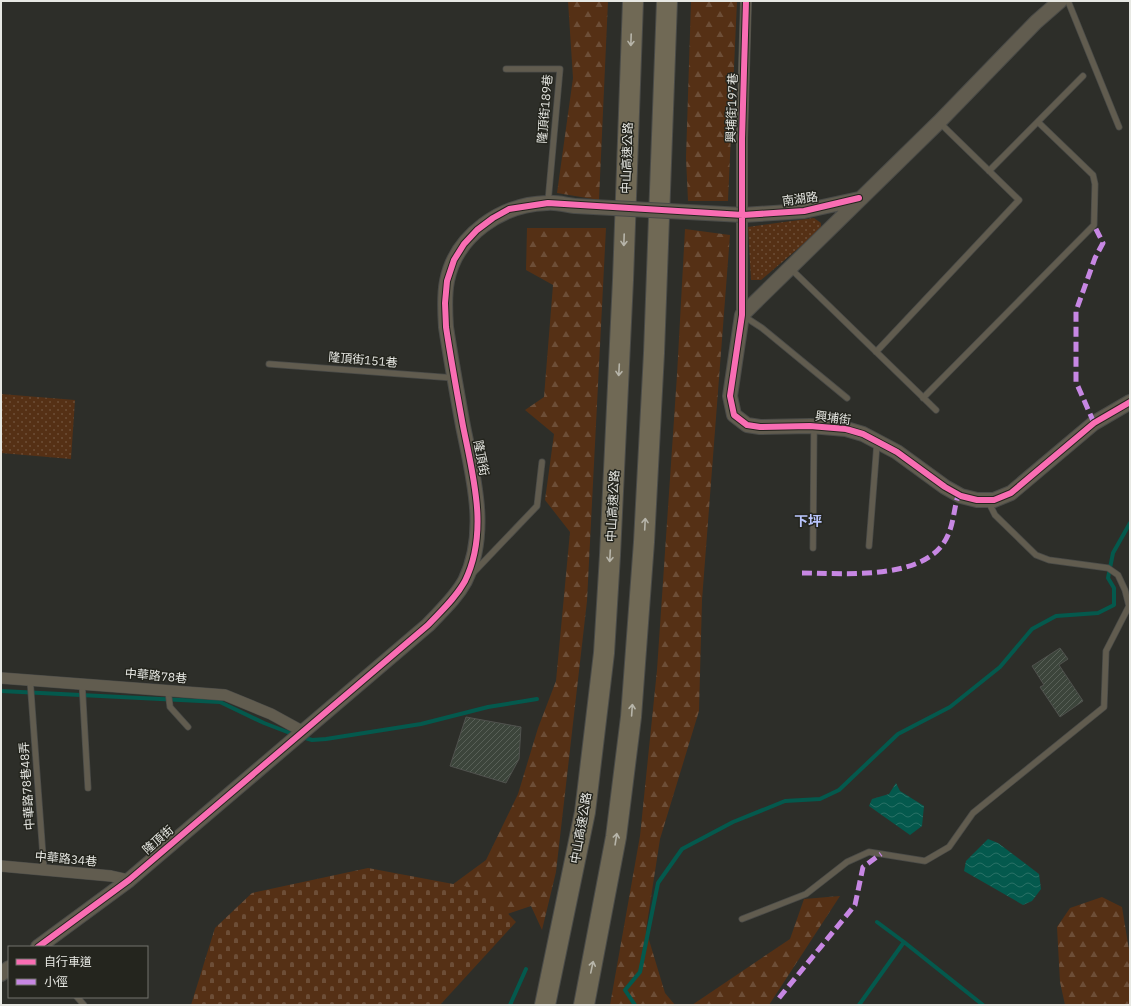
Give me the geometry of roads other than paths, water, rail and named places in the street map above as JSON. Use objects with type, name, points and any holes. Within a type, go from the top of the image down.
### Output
[{"type":"highway","name":"中山高速公路","points":[[545,1005],[585,812],[604,653],[620,343],[633,1]]},
{"type":"highway","points":[[584,1005],[616,837],[631,717],[644,542],[654,352],[667,1]]},
{"type":"street","name":"興埔街197巷","points":[[743,215],[742,139],[746,1]]},
{"type":"street","points":[[742,315],[859,198],[939,122],[1036,22],[1060,1]]},
{"type":"street","name":"南湖路","points":[[575,206],[743,215],[804,211],[859,198]]},
{"type":"street","name":"隆頂街","points":[[39,946],[129,880],[288,742],[428,625],[452,601],[464,582],[475,550],[477,511],[472,469],[446,327],[445,303],[447,281],[454,260],[464,244],[477,230],[493,218],[517,207],[548,203],[575,206]]},
{"type":"street","name":"興埔街","points":[[743,215],[742,315],[730,396],[734,415],[747,425],[760,427],[814,426],[846,429],[877,440],[961,496],[977,500],[994,500],[1011,493],[1094,423],[1130,402]]},
{"type":"street","name":"中華路78巷","points":[[1,678],[225,694],[271,714],[302,731]]},
{"type":"street","name":"中華路34巷","points":[[1,866],[111,876],[129,880]]},
{"type":"lane","points":[[1068,1],[1119,127]]},
{"type":"lane","name":"隆頂街189巷","points":[[506,69],[560,69],[548,203]]},
{"type":"lane","points":[[990,171],[1083,76]]},
{"type":"lane","points":[[876,352],[1019,200],[939,122]]},
{"type":"lane","points":[[923,398],[1094,225],[1095,184],[1093,175],[1038,122]]},
{"type":"lane","points":[[789,268],[936,410]]},
{"type":"lane","points":[[742,315],[762,328],[847,398]]},
{"type":"lane","name":"隆頂街151巷","points":[[269,364],[455,378]]},
{"type":"lane","points":[[813,548],[814,426]]},
{"type":"lane","points":[[869,546],[877,440]]},
{"type":"lane","points":[[464,582],[537,506],[542,462]]},
{"type":"lane","points":[[742,919],[806,894],[847,862],[869,852],[924,861],[949,847],[974,813],[1104,707],[1106,651],[1128,606],[1125,590],[1118,575],[1108,568],[1049,560],[1036,555],[995,514],[987,500]]},
{"type":"lane","name":"中華路78巷48弄","points":[[30,679],[44,870]]},
{"type":"lane","points":[[82,684],[88,788]]},
{"type":"lane","points":[[168,691],[170,708],[188,727]]},
{"type":"water","points":[[896,783],[900,791],[924,806],[922,826],[910,835],[869,806],[872,799],[889,794]]},
{"type":"water","points":[[988,839],[998,843],[1039,874],[1041,889],[1032,901],[1023,905],[964,871],[966,861]]},
{"type":"waterway","points":[[635,1005],[625,990],[640,972],[658,883],[682,849],[733,822],[785,801],[820,799],[839,790],[898,734],[950,707],[1000,667],[1032,629],[1056,616],[1098,613],[1114,605],[1114,588],[1108,578],[1113,553],[1130,523]]},
{"type":"waterway","points":[[1,691],[220,702],[264,723],[295,735]]},
{"type":"waterway","points":[[302,737],[312,740],[326,739],[421,724],[488,707],[537,699]]},
{"type":"waterway","points":[[877,922],[904,942]]},
{"type":"waterway","points":[[859,1005],[904,942],[983,1005]]},
{"type":"waterway","points":[[510,1005],[526,969]]},
{"type":"district","name":"下坪","points":[[808,521]]}]
